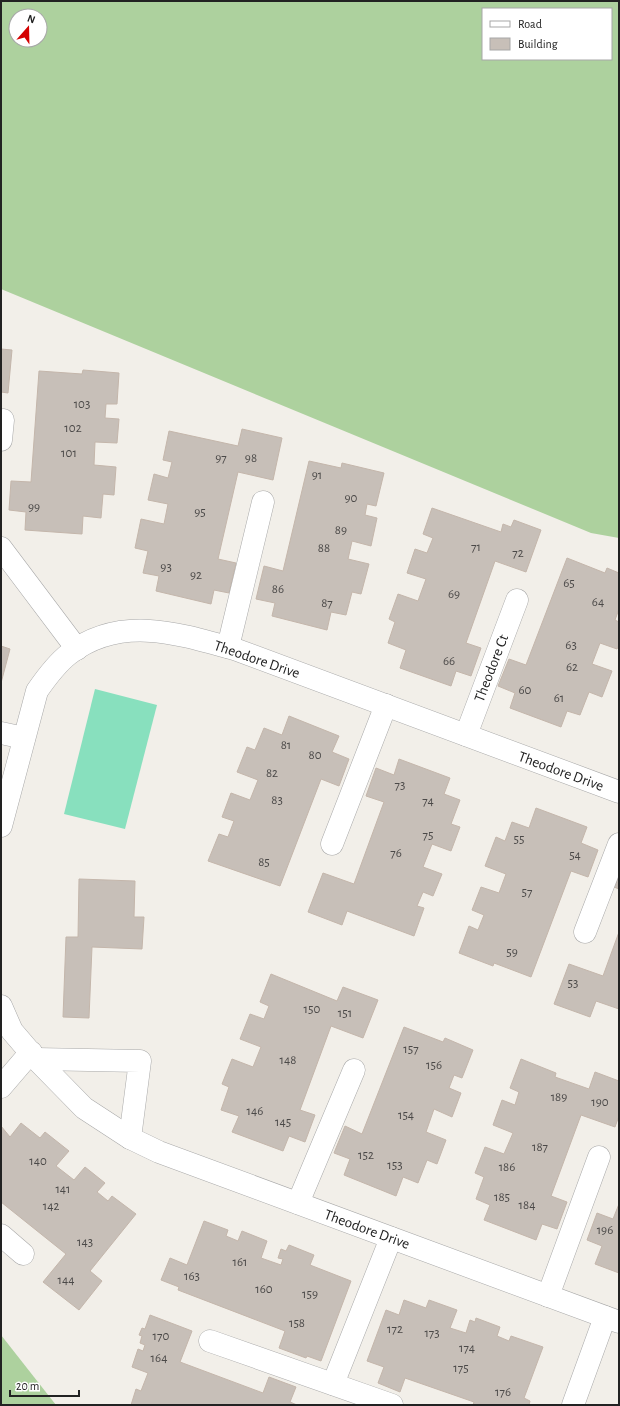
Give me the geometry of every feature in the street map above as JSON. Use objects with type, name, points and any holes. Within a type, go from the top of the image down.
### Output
[{"type":"street","points":[[228,648],[263,502]]},
{"type":"street","points":[[1,548],[77,650]]},
{"type":"street","name":"Theodore Ct","points":[[466,735],[517,600]]},
{"type":"street","name":"Theodore Drive","points":[[1,826],[36,691],[50,673],[69,654],[90,642],[118,631],[151,631],[181,634],[228,648],[619,792]]},
{"type":"street","points":[[332,844],[386,705]]},
{"type":"street","points":[[1,733],[24,738]]},
{"type":"street","points":[[585,932],[619,844]]},
{"type":"street","name":"Theodore Drive","points":[[1,1006],[12,1031],[33,1056],[84,1108],[130,1138],[159,1152],[612,1320],[573,1405]]},
{"type":"street","points":[[1,1087],[33,1056],[140,1061],[130,1138]]},
{"type":"street","points":[[298,1203],[354,1070]]},
{"type":"street","points":[[548,1296],[599,1157]]},
{"type":"street","points":[[1,1236],[23,1254]]},
{"type":"street","points":[[334,1384],[391,1238]]},
{"type":"street","points":[[210,1341],[392,1405]]},
{"type":"green space","points":[[1,1],[619,1],[619,538],[591,533],[1,289]]},
{"type":"green space","points":[[95,689],[157,705],[125,829],[64,814]]},
{"type":"green space","points":[[1,1335],[56,1405],[1,1405]]},
{"type":"building","points":[[1,349],[12,350],[8,393],[1,392]]},
{"type":"building","points":[[83,370],[119,373],[117,404],[106,404],[105,418],[119,419],[117,443],[95,442],[94,465],[116,467],[114,495],[103,494],[101,518],[83,516],[82,534],[25,530],[26,512],[9,510],[11,481],[31,482],[39,371],[82,374]]},
{"type":"building","points":[[242,429],[282,438],[273,480],[238,472],[218,559],[236,563],[229,593],[214,590],[211,604],[156,591],[159,576],[143,573],[148,551],[135,548],[141,519],[164,524],[168,504],[148,500],[154,474],[168,478],[172,462],[163,460],[169,431],[238,446]]},
{"type":"building","points":[[309,461],[341,468],[342,463],[384,473],[376,506],[367,504],[365,515],[377,518],[371,546],[352,541],[348,559],[369,564],[361,594],[352,592],[346,615],[331,612],[327,630],[272,616],[275,603],[256,599],[264,566],[283,571]]},
{"type":"building","points":[[432,508],[501,532],[503,524],[511,527],[514,520],[541,530],[526,572],[495,561],[466,643],[481,648],[471,676],[456,671],[451,686],[400,668],[406,650],[388,643],[395,622],[389,619],[398,594],[418,601],[426,579],[407,573],[415,549],[427,553],[433,538],[423,534]]},
{"type":"building","points":[[567,558],[605,573],[607,568],[619,573],[619,609],[615,620],[619,622],[619,645],[617,649],[600,643],[592,664],[612,671],[602,697],[589,692],[580,715],[567,711],[561,727],[510,708],[515,693],[498,686],[509,659],[526,665]]},
{"type":"building","points":[[1,646],[10,649],[1,683]]},
{"type":"building","points":[[289,716],[339,736],[332,752],[349,759],[339,786],[321,779],[280,886],[208,861],[219,834],[228,837],[234,821],[222,817],[231,793],[250,800],[258,780],[237,772],[247,747],[255,750],[264,728],[282,735]]},
{"type":"building","points":[[399,759],[450,778],[444,794],[460,800],[451,824],[460,827],[451,851],[432,844],[423,867],[442,874],[433,896],[423,892],[417,906],[424,908],[414,936],[347,911],[342,925],[308,912],[323,873],[354,884],[384,802],[366,796],[376,768],[394,775]]},
{"type":"building","points":[[536,808],[587,827],[581,843],[598,850],[588,877],[571,871],[531,977],[494,963],[493,966],[459,953],[469,926],[478,930],[484,915],[472,910],[481,887],[499,893],[506,874],[485,866],[496,837],[505,841],[512,822],[529,828]]},
{"type":"building","points":[[619,875],[619,889],[614,887]]},
{"type":"building","points":[[79,879],[135,881],[134,917],[144,917],[142,949],[92,947],[89,1018],[63,1017],[66,937],[78,937]]},
{"type":"building","points":[[619,932],[619,1009],[596,1001],[590,1017],[554,1004],[569,964],[603,976]]},
{"type":"building","points":[[271,974],[337,1001],[343,987],[378,1000],[363,1038],[331,1026],[300,1110],[315,1115],[305,1142],[289,1136],[283,1151],[232,1132],[239,1116],[221,1110],[229,1087],[222,1084],[232,1059],[253,1067],[261,1047],[240,1039],[250,1014],[264,1019],[269,1006],[260,1002]]},
{"type":"building","points":[[404,1027],[443,1042],[445,1038],[473,1050],[462,1078],[454,1075],[449,1088],[461,1093],[452,1117],[434,1109],[426,1132],[446,1140],[437,1164],[427,1160],[418,1183],[403,1177],[396,1196],[344,1175],[350,1159],[334,1153],[345,1126],[362,1134]]},
{"type":"building","points":[[521,1059],[556,1073],[555,1077],[589,1089],[595,1072],[619,1081],[619,1116],[615,1127],[581,1115],[551,1196],[567,1202],[557,1229],[542,1224],[536,1240],[484,1220],[490,1205],[476,1199],[484,1177],[475,1173],[485,1147],[504,1154],[513,1133],[493,1125],[502,1100],[515,1105],[519,1092],[510,1088]]},
{"type":"building","points":[[21,1123],[40,1138],[45,1132],[69,1151],[56,1166],[74,1180],[85,1167],[105,1183],[97,1192],[108,1201],[112,1196],[136,1214],[90,1271],[102,1281],[79,1310],[43,1282],[66,1254],[1,1202],[1,1126],[10,1137]]},
{"type":"building","points":[[619,1204],[619,1273],[595,1264],[602,1246],[587,1240],[597,1213],[613,1219]]},
{"type":"building","points":[[204,1221],[228,1230],[226,1236],[238,1241],[242,1231],[267,1241],[261,1258],[281,1265],[283,1259],[278,1258],[281,1249],[286,1251],[289,1245],[314,1255],[310,1265],[351,1281],[321,1361],[307,1356],[306,1358],[279,1348],[285,1331],[178,1290],[179,1287],[161,1280],[170,1258],[187,1265]]},
{"type":"building","points":[[404,1300],[426,1308],[429,1300],[457,1310],[450,1328],[466,1333],[470,1320],[475,1322],[476,1318],[500,1327],[497,1336],[509,1341],[511,1336],[543,1347],[524,1398],[530,1401],[529,1405],[473,1405],[474,1402],[405,1378],[400,1392],[378,1383],[384,1367],[367,1361],[386,1310],[399,1315]]},
{"type":"building","points":[[150,1315],[192,1331],[180,1362],[263,1393],[269,1377],[296,1387],[290,1402],[297,1405],[131,1405],[136,1389],[141,1391],[148,1373],[132,1367],[138,1349],[143,1351],[145,1345],[140,1343],[142,1336],[139,1335],[142,1328],[145,1329]]}]
